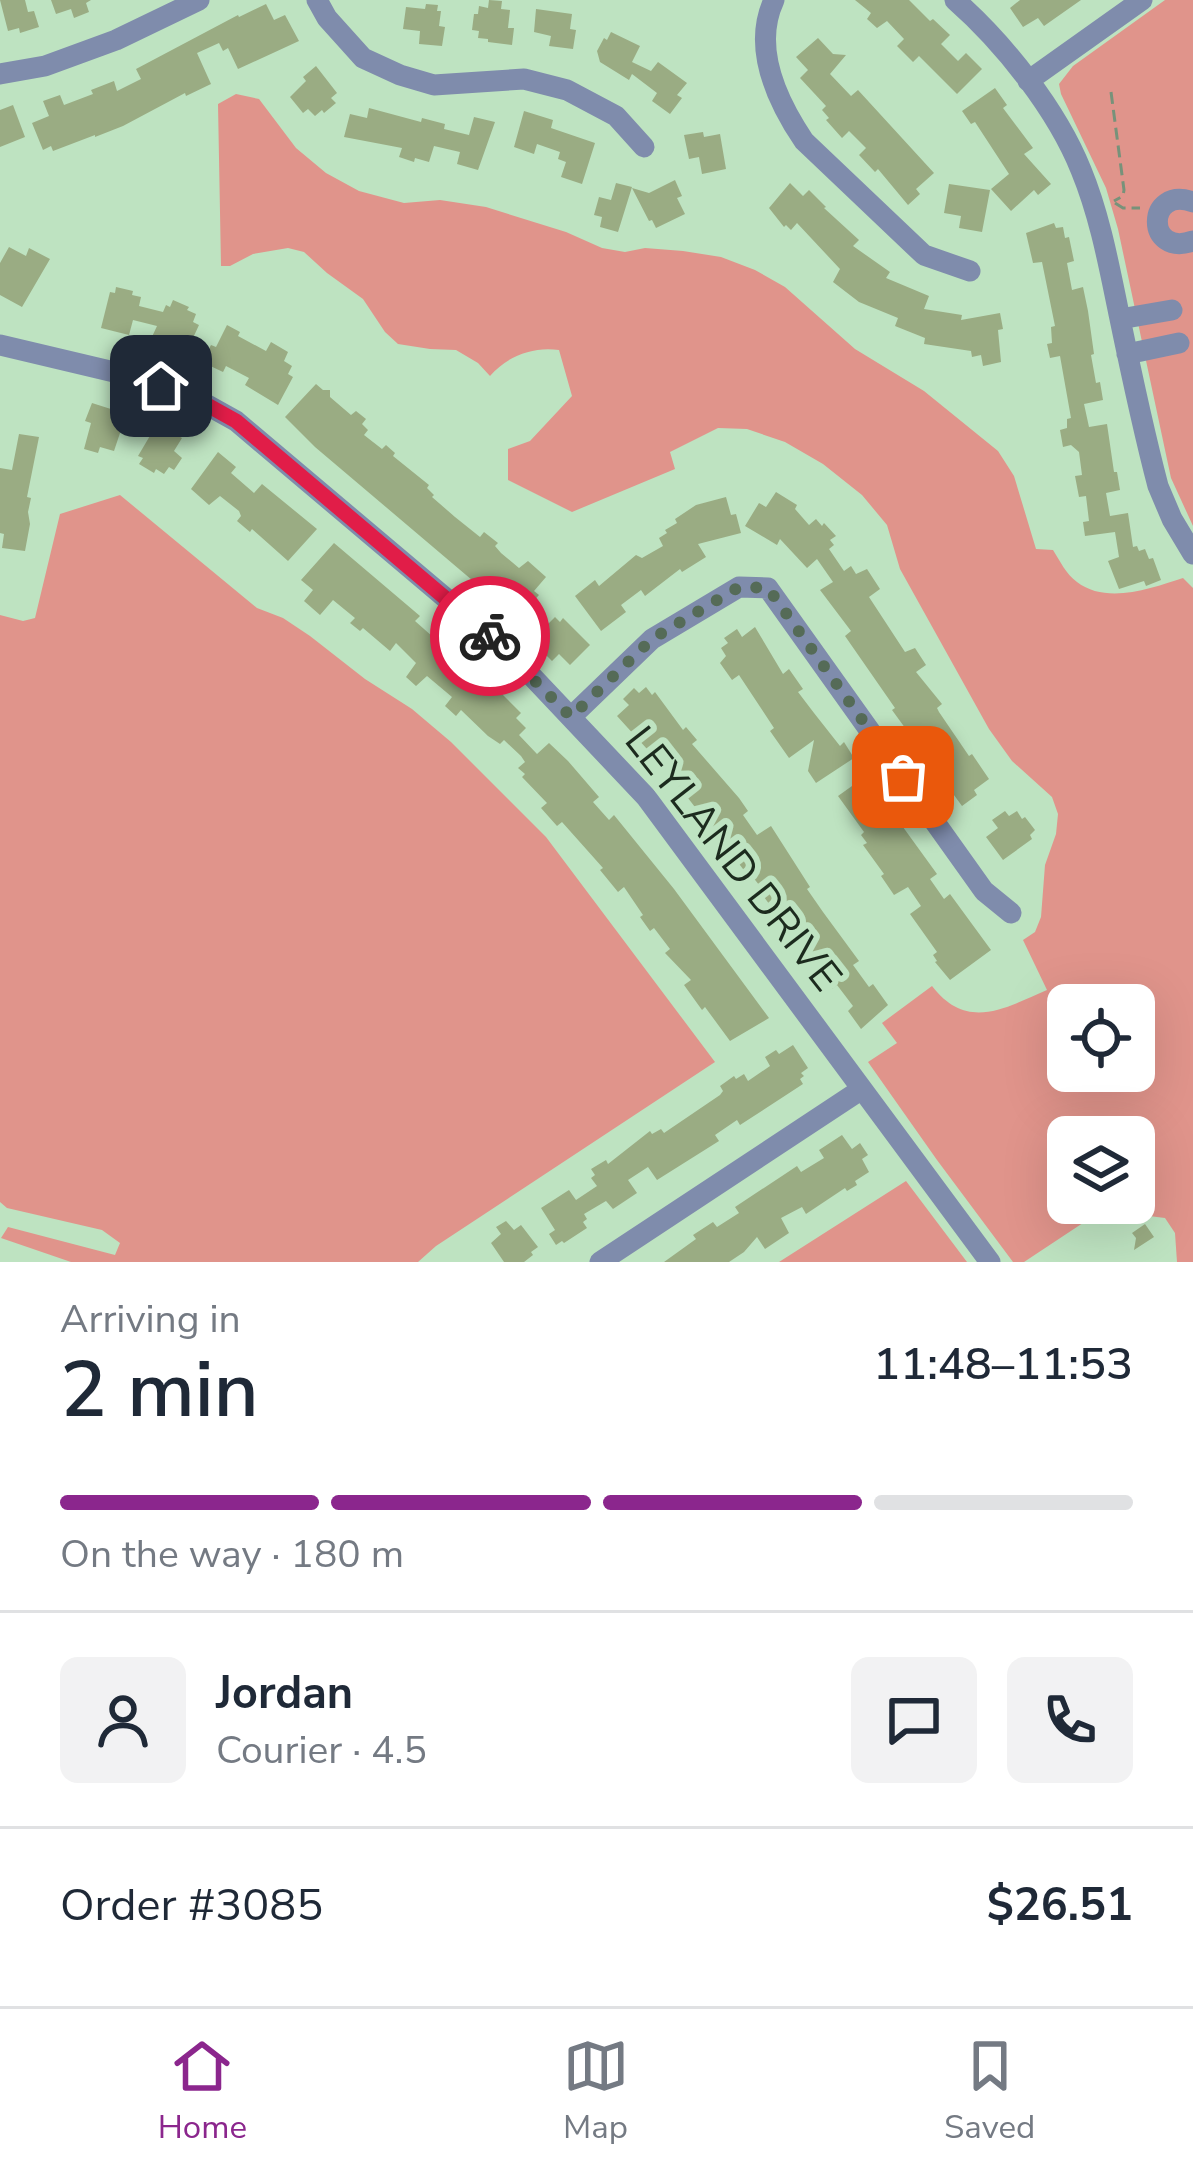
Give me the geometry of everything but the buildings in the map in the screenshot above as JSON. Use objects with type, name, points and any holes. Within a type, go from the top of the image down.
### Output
[{"type":"street","points":[[0,74],[45,66],[199,0]]},
{"type":"street","points":[[317,0],[363,58],[434,85],[524,79],[566,90],[616,116],[644,147]]},
{"type":"street","points":[[773,0],[766,15],[766,53],[775,88],[804,141],[924,255],[970,271]]},
{"type":"street","points":[[955,0],[979,21],[1028,81],[1103,201],[1120,320],[1158,486],[1193,554]]},
{"type":"street","points":[[1028,81],[1142,0]]},
{"type":"street","points":[[1193,202],[1171,200],[1157,219],[1166,240],[1180,245],[1193,241]]},
{"type":"street","points":[[1120,320],[1172,310]]},
{"type":"street","points":[[1127,354],[1179,343]]},
{"type":"street","name":"LEYLAND DRIVE","points":[[0,345],[131,376],[191,396],[236,421],[507,650],[646,797],[990,1262]]},
{"type":"street","points":[[571,717],[652,639],[739,587],[768,588],[984,891],[1011,914]]},
{"type":"street","points":[[601,1262],[862,1090]]},
{"type":"path","points":[[1103,201],[1123,196],[1124,190],[1112,92]]},
{"type":"path","points":[[1103,201],[1150,209]]},
{"type":"shaded area","points":[[1165,0],[1193,0],[1193,526],[1171,478],[1106,188],[1059,84],[1073,66]]},
{"type":"shaded area","points":[[236,94],[259,99],[296,148],[326,173],[359,191],[404,203],[440,200],[486,207],[602,248],[683,251],[721,257],[755,270],[785,287],[855,349],[924,391],[998,451],[1014,476],[1036,549],[1053,550],[1077,582],[1116,593],[1183,578],[1193,588],[1193,1262],[1177,1262],[1175,1233],[1165,1218],[1155,1217],[1155,1116],[1047,1116],[1047,1224],[1081,1224],[1024,1262],[1013,1262],[868,1062],[897,1043],[882,1023],[932,986],[945,1000],[972,1012],[1001,1009],[1047,990],[1023,940],[1035,932],[1041,917],[1045,865],[1058,814],[1052,797],[1012,761],[989,729],[900,569],[887,525],[862,495],[785,442],[747,429],[718,428],[670,452],[675,469],[572,512],[508,480],[508,449],[530,441],[572,396],[559,350],[522,354],[490,376],[456,350],[398,344],[363,299],[304,252],[288,248],[221,266],[218,104]]},
{"type":"shaded area","points":[[120,495],[257,608],[310,636],[451,742],[546,837],[715,1062],[418,1262],[71,1262],[1,1238],[8,1227],[115,1255],[120,1243],[102,1230],[7,1208],[0,1202],[0,615],[23,621],[35,618],[60,514]]},
{"type":"shaded area","points":[[906,1181],[967,1262],[779,1262]]},
{"type":"way so far","points":[[490,636],[571,717],[652,639],[739,587],[768,588],[903,777]]},
{"type":"route","points":[[161,386],[191,396],[236,421],[490,636]]}]
